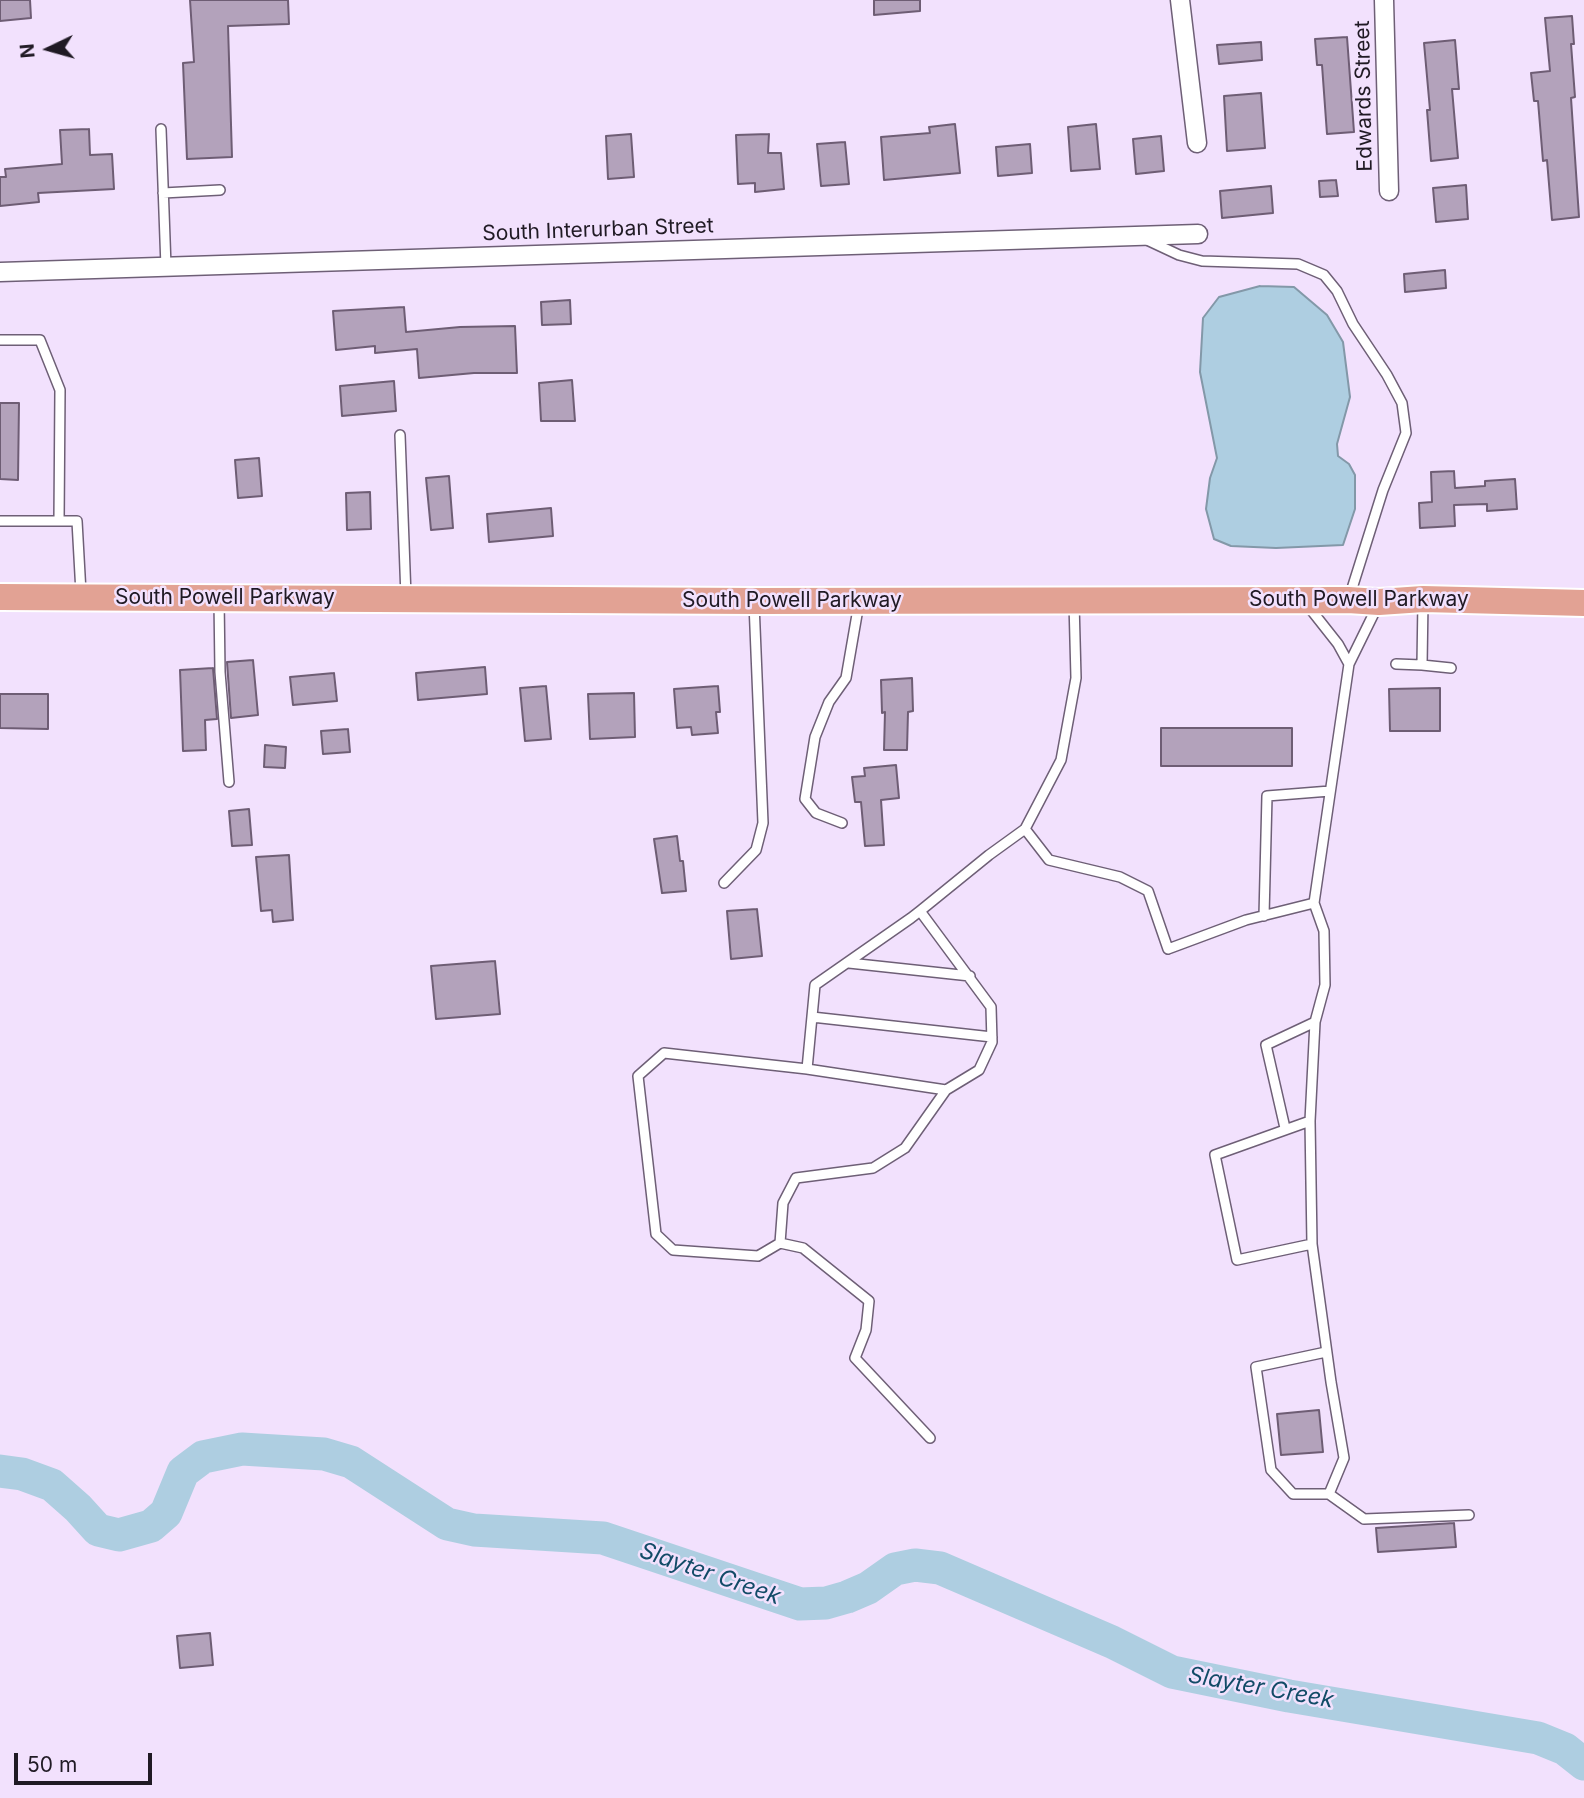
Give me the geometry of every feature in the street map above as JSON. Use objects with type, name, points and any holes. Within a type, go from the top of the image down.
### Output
[{"type":"main road","name":"South Powell Parkway","points":[[0,597],[1380,602],[1423,599],[1584,603]]},
{"type":"street","points":[[1180,0],[1197,143]]},
{"type":"street","name":"Edwards Street","points":[[1384,0],[1389,191]]},
{"type":"street","name":"South Interurban Street","points":[[0,272],[1198,234]]},
{"type":"lane","points":[[160,129],[166,267]]},
{"type":"lane","points":[[163,193],[220,190]]},
{"type":"lane","points":[[1140,236],[1179,255],[1202,261],[1298,264],[1324,275],[1337,291],[1353,324],[1387,375],[1402,403],[1406,433],[1383,490],[1348,600]]},
{"type":"lane","points":[[0,340],[40,340],[60,390],[59,521]]},
{"type":"lane","points":[[400,435],[406,598]]},
{"type":"lane","points":[[0,521],[77,521],[81,597]]},
{"type":"lane","points":[[219,598],[220,672],[229,782]]},
{"type":"lane","points":[[1422,665],[1423,599]]},
{"type":"lane","points":[[807,1069],[815,985],[920,911],[1025,829],[1061,760],[1076,678],[1074,600]]},
{"type":"lane","points":[[1304,600],[1338,644],[1349,664]]},
{"type":"lane","points":[[724,883],[756,850],[763,823],[754,601]]},
{"type":"lane","points":[[842,823],[816,813],[805,799],[814,737],[829,702],[846,678],[859,601]]},
{"type":"lane","points":[[1329,1494],[1344,1458],[1326,1352],[1312,1244],[1310,1121],[1315,1022],[1325,985],[1324,931],[1314,903],[1349,664],[1380,602]]},
{"type":"lane","points":[[1396,664],[1451,668]]},
{"type":"lane","points":[[1264,916],[1268,796],[1330,791]]},
{"type":"lane","points":[[1025,829],[1049,860],[1120,877],[1148,891],[1168,949],[1264,916],[1314,903]]},
{"type":"lane","points":[[780,1243],[783,1203],[796,1178],[873,1168],[905,1148],[946,1090],[979,1070],[992,1042],[991,1007],[920,911]]},
{"type":"lane","points":[[849,963],[970,976]]},
{"type":"lane","points":[[812,1017],[992,1037]]},
{"type":"lane","points":[[1285,1128],[1266,1045],[1315,1022]]},
{"type":"lane","points":[[930,1438],[855,1358],[866,1330],[869,1301],[803,1248],[780,1243],[758,1256],[673,1250],[656,1234],[638,1076],[664,1053],[807,1069],[946,1090]]},
{"type":"lane","points":[[1310,1121],[1215,1155],[1237,1260],[1312,1244]]},
{"type":"lane","points":[[1326,1352],[1256,1367],[1271,1469],[1293,1494],[1329,1494],[1364,1519],[1469,1515]]},
{"type":"water","points":[[1260,286],[1294,287],[1327,315],[1343,342],[1350,397],[1337,444],[1338,456],[1349,464],[1355,475],[1355,509],[1343,545],[1276,548],[1231,546],[1214,539],[1206,509],[1210,478],[1217,458],[1200,372],[1203,318],[1219,297]]},
{"type":"building","points":[[0,0],[30,0],[31,18],[0,21]]},
{"type":"building","points":[[190,0],[288,0],[289,24],[228,26],[232,157],[187,159],[183,63],[194,62]]},
{"type":"building","points":[[874,0],[920,0],[920,11],[874,15]]},
{"type":"building","points":[[1572,16],[1575,97],[1571,98],[1579,217],[1552,220],[1547,160],[1543,161],[1538,101],[1534,101],[1531,73],[1550,71],[1545,18]]},
{"type":"building","points":[[1347,37],[1354,132],[1327,134],[1322,65],[1317,65],[1315,39]]},
{"type":"building","points":[[1455,40],[1459,89],[1452,89],[1458,158],[1431,161],[1424,43]]},
{"type":"building","points":[[1261,42],[1262,60],[1219,64],[1217,45]]},
{"type":"building","points":[[1261,93],[1265,148],[1227,151],[1224,96]]},
{"type":"building","points":[[955,124],[960,173],[884,180],[881,137],[930,133],[929,127]]},
{"type":"building","points":[[1096,124],[1100,169],[1071,171],[1068,127]]},
{"type":"building","points":[[89,129],[90,155],[112,154],[114,189],[38,193],[39,202],[0,206],[0,177],[6,177],[5,169],[62,164],[60,130]]},
{"type":"building","points":[[631,134],[634,177],[608,179],[606,136]]},
{"type":"building","points":[[769,134],[768,153],[781,153],[784,189],[755,192],[755,183],[738,184],[736,135]]},
{"type":"building","points":[[1161,136],[1164,171],[1136,174],[1133,139]]},
{"type":"building","points":[[845,142],[849,184],[821,186],[817,144]]},
{"type":"building","points":[[1030,144],[1032,173],[998,176],[996,147]]},
{"type":"building","points":[[1336,180],[1338,196],[1320,197],[1319,181]]},
{"type":"building","points":[[1466,185],[1468,219],[1436,222],[1433,188]]},
{"type":"building","points":[[1271,186],[1273,213],[1222,218],[1220,191]]},
{"type":"building","points":[[1445,270],[1446,288],[1405,292],[1404,274]]},
{"type":"building","points":[[570,300],[571,324],[542,325],[541,302]]},
{"type":"building","points":[[404,307],[406,332],[515,326],[517,373],[474,373],[419,378],[417,349],[375,353],[375,346],[336,350],[333,311]]},
{"type":"building","points":[[572,380],[575,421],[541,421],[539,383]]},
{"type":"building","points":[[394,381],[396,411],[342,416],[340,386]]},
{"type":"building","points":[[0,403],[19,403],[18,480],[0,479]]},
{"type":"building","points":[[259,458],[262,496],[238,498],[235,460]]},
{"type":"building","points":[[1454,471],[1455,488],[1485,486],[1485,481],[1515,479],[1517,509],[1487,511],[1487,504],[1454,505],[1455,526],[1420,528],[1419,503],[1432,502],[1431,472]]},
{"type":"building","points":[[449,476],[453,528],[431,530],[426,478]]},
{"type":"building","points":[[370,492],[371,529],[347,530],[346,493]]},
{"type":"building","points":[[551,508],[553,536],[489,542],[487,514]]},
{"type":"building","points":[[253,660],[258,715],[231,718],[227,662]]},
{"type":"building","points":[[485,667],[487,694],[418,700],[416,673]]},
{"type":"building","points":[[213,668],[217,719],[205,720],[206,750],[183,751],[180,670]]},
{"type":"building","points":[[334,673],[337,701],[293,705],[290,677]]},
{"type":"building","points":[[912,678],[913,711],[908,712],[907,750],[884,750],[885,712],[882,713],[881,680]]},
{"type":"building","points":[[546,686],[551,739],[525,741],[520,688]]},
{"type":"building","points":[[718,686],[718,733],[692,735],[691,727],[677,728],[674,689]]},
{"type":"building","points":[[1440,688],[1440,731],[1390,731],[1389,689]]},
{"type":"building","points":[[634,693],[635,737],[590,739],[588,694]]},
{"type":"building","points":[[0,694],[48,694],[48,729],[0,728]]},
{"type":"building","points":[[1161,728],[1292,728],[1292,766],[1161,766]]},
{"type":"building","points":[[348,729],[350,752],[323,754],[321,731]]},
{"type":"building","points":[[265,745],[286,747],[285,768],[264,767]]},
{"type":"building","points":[[896,765],[899,798],[881,800],[884,845],[865,846],[861,802],[855,802],[852,777],[865,776],[864,768]]},
{"type":"building","points":[[249,809],[252,845],[232,846],[229,811]]},
{"type":"building","points":[[677,836],[686,891],[662,893],[654,839]]},
{"type":"building","points":[[289,855],[293,920],[273,922],[272,910],[261,911],[256,857]]},
{"type":"building","points":[[757,909],[762,956],[731,959],[727,911]]},
{"type":"building","points":[[495,961],[500,1014],[436,1019],[431,966]]},
{"type":"building","points":[[1319,1410],[1323,1452],[1281,1455],[1277,1414]]},
{"type":"building","points":[[1454,1523],[1456,1547],[1378,1552],[1376,1528]]},
{"type":"building","points":[[210,1633],[213,1665],[180,1668],[177,1636]]},
{"type":"waterway","name":"Slayter Creek","points":[[0,1471],[22,1474],[52,1485],[98,1530],[119,1535],[151,1526],[166,1513],[183,1472],[203,1457],[242,1449],[324,1454],[351,1462],[447,1524],[474,1530],[603,1538],[800,1604],[826,1603],[847,1597],[868,1588],[895,1569],[915,1565],[940,1568],[1112,1642],[1172,1672],[1289,1696],[1538,1738],[1565,1749],[1584,1764]]}]
